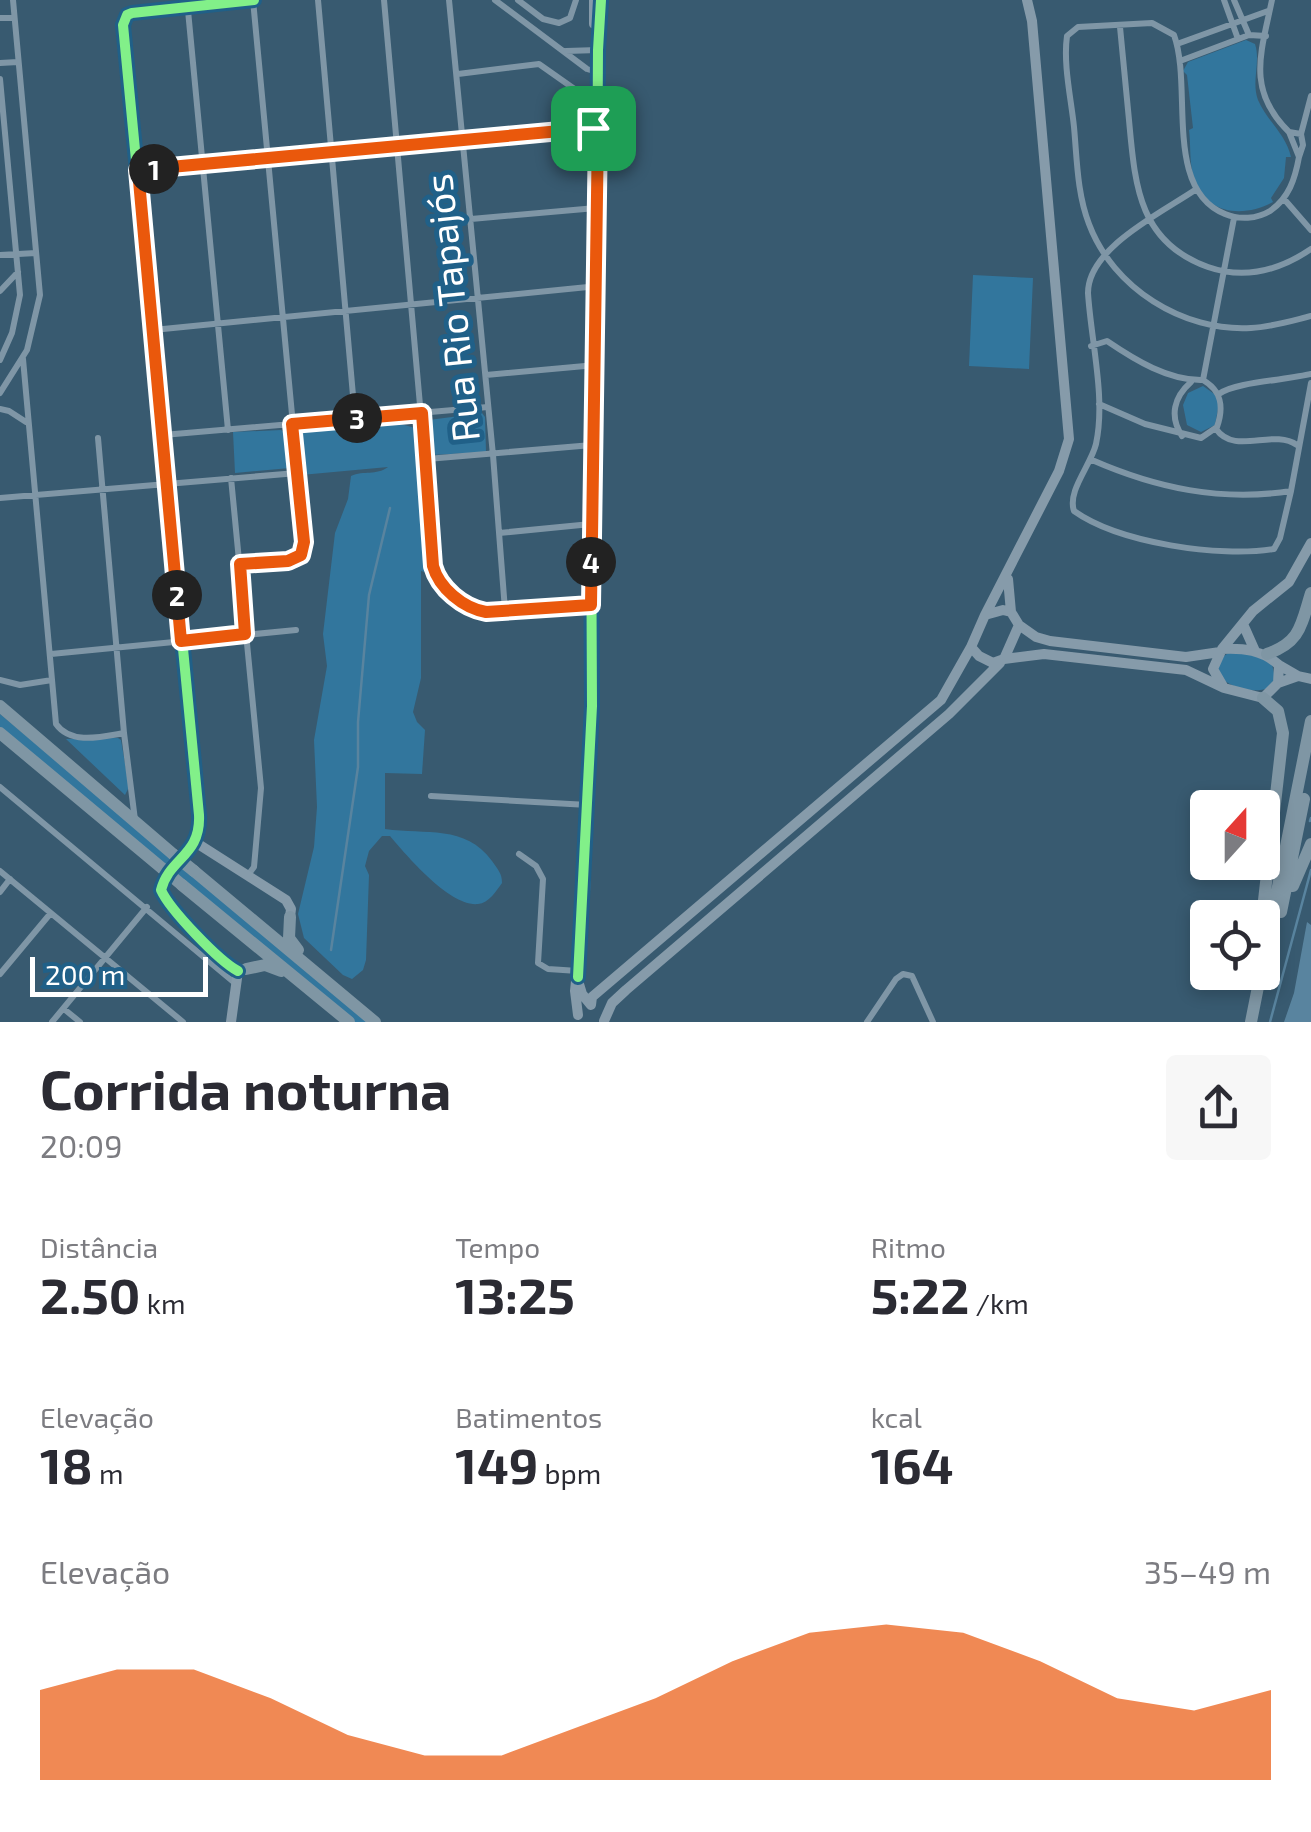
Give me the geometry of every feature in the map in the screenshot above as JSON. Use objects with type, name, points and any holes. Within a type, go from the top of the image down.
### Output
[{"type":"highway","points":[[1261,652],[1289,644],[1295,638],[1311,593]]},
{"type":"highway","points":[[1263,698],[1278,711],[1283,733],[1264,900]]},
{"type":"highway","points":[[0,706],[375,1022]]},
{"type":"highway","points":[[1253,1022],[1311,721]]},
{"type":"highway","points":[[0,733],[349,1022]]},
{"type":"highway","points":[[1280,916],[1311,763]]},
{"type":"highway","points":[[1280,916],[1311,844]]},
{"type":"highway","points":[[235,904],[270,926],[290,917]]},
{"type":"highway","points":[[290,917],[289,938],[318,975]]},
{"type":"highway","points":[[224,919],[253,949],[253,958],[242,970]]},
{"type":"highway","points":[[242,970],[258,964],[274,967],[312,991]]},
{"type":"highway","points":[[1253,1022],[1256,990]]},
{"type":"highway","points":[[1253,1022],[1261,990]]},
{"type":"street","points":[[0,394],[23,359],[39,306],[13,0]]},
{"type":"street","points":[[231,1022],[242,970],[227,964],[161,890],[200,833],[124,20],[132,13],[188,3],[253,0],[304,542],[298,558],[240,564]]},
{"type":"street","points":[[318,0],[355,418]]},
{"type":"street","points":[[384,0],[427,459],[433,566],[438,580],[478,611],[591,605]]},
{"type":"street","name":"Rua Rio Tapajós","points":[[449,0],[505,610]]},
{"type":"street","points":[[495,0],[587,69],[598,72]]},
{"type":"street","points":[[518,0],[543,19],[559,24],[570,18],[576,0]]},
{"type":"street","points":[[594,0],[594,40],[598,50]]},
{"type":"street","points":[[577,1020],[575,991],[588,805],[597,101],[602,0]]},
{"type":"street","points":[[577,1020],[591,1006],[592,996],[941,700],[1060,471],[1069,439],[1027,0]]},
{"type":"street","points":[[1032,21],[1038,0]]},
{"type":"street","points":[[1224,0],[1238,38]]},
{"type":"street","points":[[1234,0],[1249,35]]},
{"type":"street","points":[[1272,0],[1259,68],[1261,93],[1272,114],[1289,132],[1299,158]]},
{"type":"street","points":[[188,3],[228,430]]},
{"type":"street","points":[[1177,44],[1270,11]]},
{"type":"street","points":[[0,18],[14,18]]},
{"type":"street","points":[[1311,96],[1303,145],[1284,199],[1265,214],[1234,218],[1214,209],[1196,190],[1188,166],[1180,61],[1174,35],[1152,23],[1078,27],[1069,32],[1066,41],[1079,188],[1089,225],[1103,255],[1152,301],[1176,314],[1212,325],[1252,328],[1311,316]]},
{"type":"street","points":[[1120,27],[1137,193],[1158,233],[1182,254],[1222,271],[1247,273],[1277,268],[1311,249]]},
{"type":"street","points":[[1180,61],[1238,38],[1266,36]]},
{"type":"street","points":[[564,51],[598,50]]},
{"type":"street","points":[[0,63],[18,62]]},
{"type":"street","points":[[458,74],[540,64],[597,101]]},
{"type":"street","points":[[0,79],[18,272],[18,314],[0,360]]},
{"type":"street","points":[[138,170],[598,128]]},
{"type":"street","points":[[1289,132],[1302,134]]},
{"type":"street","points":[[1196,190],[1103,255],[1094,266],[1088,284],[1091,346],[1100,404],[1092,460],[1072,498],[1074,511],[1122,532],[1196,548],[1274,549],[1311,383]]},
{"type":"street","points":[[1284,199],[1311,230]]},
{"type":"street","points":[[472,219],[596,208]]},
{"type":"street","points":[[1203,380],[1234,218]]},
{"type":"street","points":[[0,255],[36,253]]},
{"type":"street","points":[[0,291],[18,272]]},
{"type":"street","points":[[153,330],[596,284]]},
{"type":"street","points":[[1091,346],[1107,341],[1143,363],[1192,381],[1203,380],[1219,394],[1221,416],[1216,429],[1201,438],[1145,424],[1100,404]]},
{"type":"street","points":[[23,359],[56,724],[69,737],[124,733]]},
{"type":"street","points":[[486,375],[596,365]]},
{"type":"street","points":[[1219,394],[1236,385],[1265,384],[1311,374]]},
{"type":"street","points":[[1182,436],[1174,422],[1174,409],[1192,381]]},
{"type":"street","points":[[163,435],[488,407]]},
{"type":"street","points":[[0,409],[9,410],[27,423]]},
{"type":"street","points":[[1216,429],[1231,441],[1285,439],[1298,445]]},
{"type":"street","points":[[98,438],[124,733],[136,822]]},
{"type":"street","points":[[427,459],[592,445]]},
{"type":"street","points":[[1092,460],[1176,489],[1240,495],[1290,491]]},
{"type":"street","points":[[0,498],[297,472]]},
{"type":"street","points":[[231,478],[262,805],[254,866],[248,875]]},
{"type":"street","points":[[499,533],[591,524]]},
{"type":"street","points":[[1224,688],[1213,669],[1221,650],[1252,610],[1289,582],[1311,544]]},
{"type":"street","points":[[1008,573],[1011,612],[1019,625],[1036,637],[1186,658],[1221,650],[1261,652]]},
{"type":"street","points":[[985,615],[1011,612]]},
{"type":"street","points":[[1244,624],[1261,652],[1304,677]]},
{"type":"street","points":[[604,1022],[612,1003],[626,990],[936,725],[1002,661],[1019,625]]},
{"type":"street","points":[[51,654],[296,630]]},
{"type":"street","points":[[972,646],[986,660],[1044,654],[1186,670],[1224,688],[1263,698],[1278,683],[1304,677]]},
{"type":"street","points":[[1278,664],[1278,683]]},
{"type":"street","points":[[0,680],[20,685],[52,680]]},
{"type":"street","points":[[0,788],[236,985]]},
{"type":"street","points":[[431,796],[588,805]]},
{"type":"street","points":[[195,842],[286,900],[290,917]]},
{"type":"street","points":[[520,854],[536,866],[543,879],[538,963],[548,969],[578,974]]},
{"type":"street","points":[[0,871],[183,1022]]},
{"type":"street","points":[[0,892],[10,880]]},
{"type":"street","points":[[52,1022],[146,907]]},
{"type":"street","points":[[0,974],[50,914]]},
{"type":"street","points":[[578,974],[582,994],[602,1012],[604,1022]]},
{"type":"street","points":[[868,1021],[896,978],[903,974],[912,976],[933,1022]]},
{"type":"street","points":[[64,1009],[80,1022]]},
{"type":"shaded area","points":[[1246,40],[1255,44],[1257,51],[1258,100],[1291,157],[1286,157],[1284,178],[1271,198],[1273,202],[1238,211],[1207,200],[1194,178],[1189,130],[1193,128],[1187,75],[1183,71],[1188,62]]},
{"type":"shaded area","points":[[973,275],[1033,278],[1029,369],[969,366]]},
{"type":"shaded area","points":[[1203,386],[1220,398],[1215,425],[1201,432],[1187,425],[1183,405],[1188,393]]},
{"type":"shaded area","points":[[482,413],[486,452],[432,455],[429,420]]},
{"type":"shaded area","points":[[397,423],[419,429],[429,567],[428,573],[421,571],[421,678],[413,712],[425,730],[422,774],[385,773],[385,829],[444,833],[470,841],[492,861],[502,883],[486,901],[467,903],[430,879],[390,836],[382,836],[369,851],[365,866],[369,875],[366,960],[363,970],[352,979],[304,938],[298,914],[314,847],[314,740],[327,666],[323,634],[335,533],[348,499],[351,476],[388,467],[301,475],[297,440],[304,432]]},
{"type":"shaded area","points":[[281,430],[290,436],[290,468],[235,473],[233,432]]},
{"type":"shaded area","points":[[1231,652],[1254,655],[1272,664],[1275,678],[1269,688],[1242,689],[1218,675],[1220,661]]},
{"type":"shaded area","points":[[0,714],[175,860],[168,869],[0,730]]},
{"type":"shaded area","points":[[118,738],[129,787],[125,795],[66,739]]},
{"type":"shaded area","points":[[181,866],[370,1022],[354,1022],[174,874]]},
{"type":"shaded area","points":[[1307,922],[1311,925],[1311,1022],[1284,1022],[1294,993]]},
{"type":"waterway","points":[[331,950],[358,767],[369,595],[390,508]]},
{"type":"waterway","points":[[1270,1022],[1311,870]]},
{"type":"cycle path","points":[[238,971],[196,934],[161,890],[195,840],[199,815],[123,25],[132,13],[254,0]]},
{"type":"cycle path","points":[[578,977],[592,706],[591,499],[601,0]]},
{"type":"route","points":[[593,128],[598,128],[591,605],[486,612],[450,593],[438,580],[433,566],[422,413],[355,418],[292,424],[304,542],[298,558],[240,564],[245,634],[181,641],[138,170],[593,128]]}]
